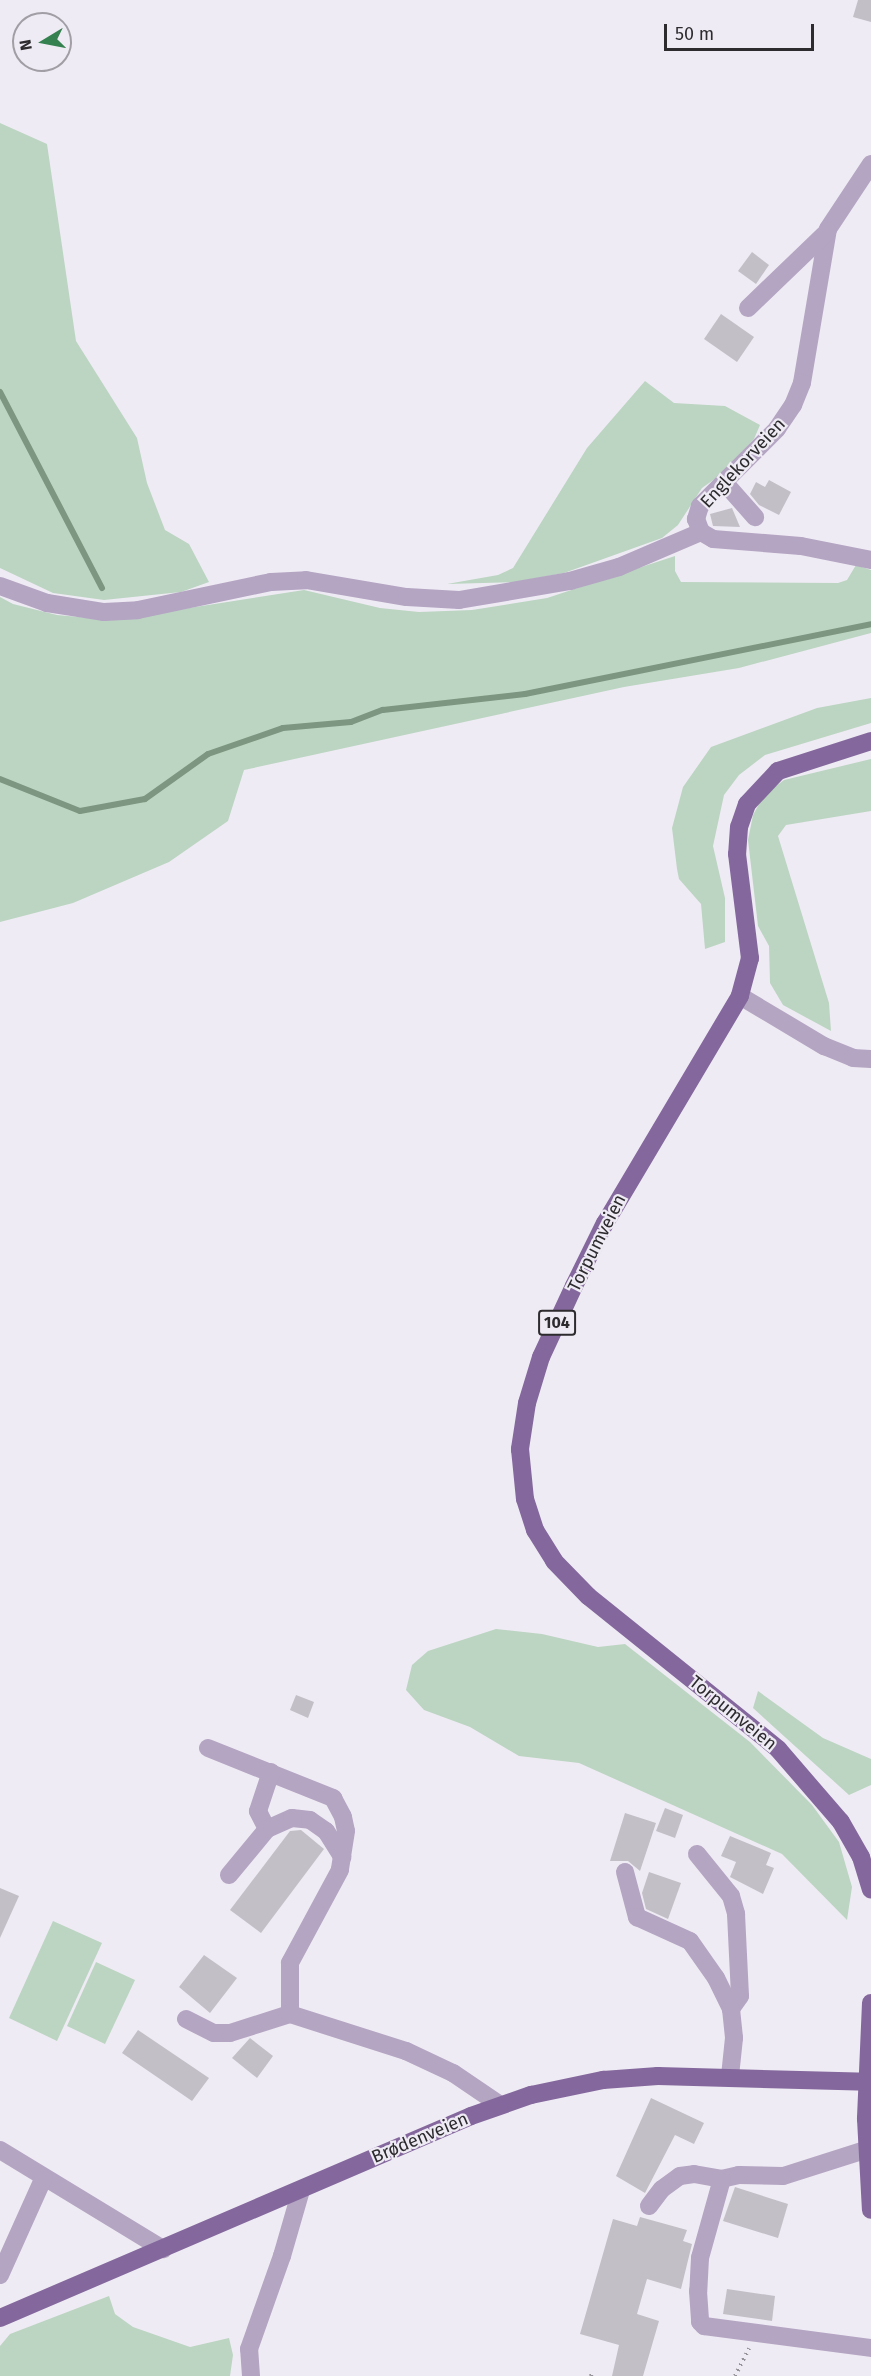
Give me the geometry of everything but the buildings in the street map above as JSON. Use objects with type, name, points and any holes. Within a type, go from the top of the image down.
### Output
[{"type":"main road","name":"Torpumveien","points":[[871,741],[778,771],[747,804],[739,827],[737,854],[750,958],[740,996],[605,1223],[541,1357],[523,1423],[520,1472],[535,1530],[554,1561],[588,1596],[778,1749],[841,1822],[861,1857],[871,1890]]},
{"type":"main road","points":[[871,2003],[867,2082],[871,2210]]},
{"type":"main road","name":"Brødenveien","points":[[0,2318],[500,2105],[603,2080],[730,2075],[867,2082]]},
{"type":"street","name":"Englekorveien","points":[[871,164],[827,232],[802,383],[793,405],[777,429],[700,506],[696,519],[701,532],[724,542],[801,546],[871,560]]},
{"type":"street","points":[[748,308],[827,232]]},
{"type":"street","points":[[724,482],[754,517]]},
{"type":"street","points":[[0,586],[47,603],[104,612],[138,610],[270,582],[306,580],[407,597],[459,600],[514,593],[589,575],[701,532]]},
{"type":"street","points":[[740,996],[824,1046],[853,1058],[871,1059]]},
{"type":"street","points":[[208,1748],[333,1798],[346,1831],[342,1857],[321,1909],[290,1963],[290,2014]]},
{"type":"street","points":[[267,1828],[258,1811],[271,1772]]},
{"type":"street","points":[[229,1875],[267,1828],[292,1818],[310,1820],[326,1831],[342,1857]]},
{"type":"street","points":[[697,1854],[731,1896],[736,1914],[740,1996],[731,2009]]},
{"type":"street","points":[[625,1872],[637,1917],[690,1941],[731,2009],[734,2038],[730,2075]]},
{"type":"street","points":[[186,2019],[214,2033],[230,2033],[290,2014],[406,2051],[453,2073],[500,2105]]},
{"type":"street","points":[[649,2206],[662,2189],[680,2176],[694,2174],[722,2179],[739,2175],[783,2176],[868,2148]]},
{"type":"street","points":[[0,2150],[163,2249]]},
{"type":"street","points":[[0,2275],[44,2177]]},
{"type":"street","points":[[722,2179],[700,2258],[700,2322],[705,2326],[756,2334],[871,2348]]},
{"type":"street","points":[[251,2376],[249,2349],[282,2256],[301,2190]]},
{"type":"path","points":[[735,2376],[756,2334]]},
{"type":"green space","points":[[0,123],[47,144],[76,341],[137,438],[147,483],[165,530],[189,544],[209,582],[181,592],[104,600],[53,593],[0,568]]},
{"type":"green space","points":[[645,381],[674,403],[725,406],[760,425],[754,439],[723,473],[702,488],[678,525],[662,538],[564,573],[516,582],[447,584],[498,575],[513,568],[587,448]]},
{"type":"green space","points":[[675,556],[675,571],[681,582],[838,583],[847,580],[856,565],[871,570],[871,633],[739,668],[624,687],[244,770],[228,821],[169,862],[73,903],[0,922],[0,597],[13,604],[57,615],[112,620],[304,590],[380,608],[419,612],[472,610],[547,598]]},
{"type":"green space","points":[[871,698],[871,723],[765,755],[739,775],[724,795],[713,846],[725,898],[725,942],[705,949],[701,904],[679,879],[677,869],[672,828],[683,787],[711,747],[817,708]]},
{"type":"green space","points":[[871,759],[871,811],[786,825],[778,836],[829,1003],[831,1031],[783,1005],[770,983],[769,946],[758,926],[748,840],[753,815],[764,795],[784,780]]},
{"type":"green space","points":[[496,1629],[542,1634],[598,1647],[625,1644],[750,1742],[812,1805],[839,1842],[852,1887],[847,1920],[782,1854],[579,1763],[519,1756],[470,1727],[424,1710],[406,1690],[412,1665],[428,1651]]},
{"type":"green space","points":[[758,1691],[823,1738],[871,1759],[871,1785],[849,1795],[753,1708]]},
{"type":"green space","points":[[53,1921],[102,1943],[57,2041],[9,2018]]},
{"type":"green space","points":[[96,1962],[135,1980],[105,2044],[67,2026]]},
{"type":"green space","points":[[109,2296],[115,2314],[133,2327],[190,2347],[229,2338],[233,2355],[230,2376],[0,2376],[0,2346],[10,2334]]},
{"type":"waterway","points":[[0,392],[102,588]]},
{"type":"waterway","points":[[0,779],[80,811],[145,799],[208,754],[283,728],[351,722],[383,710],[525,694],[871,624]]}]
